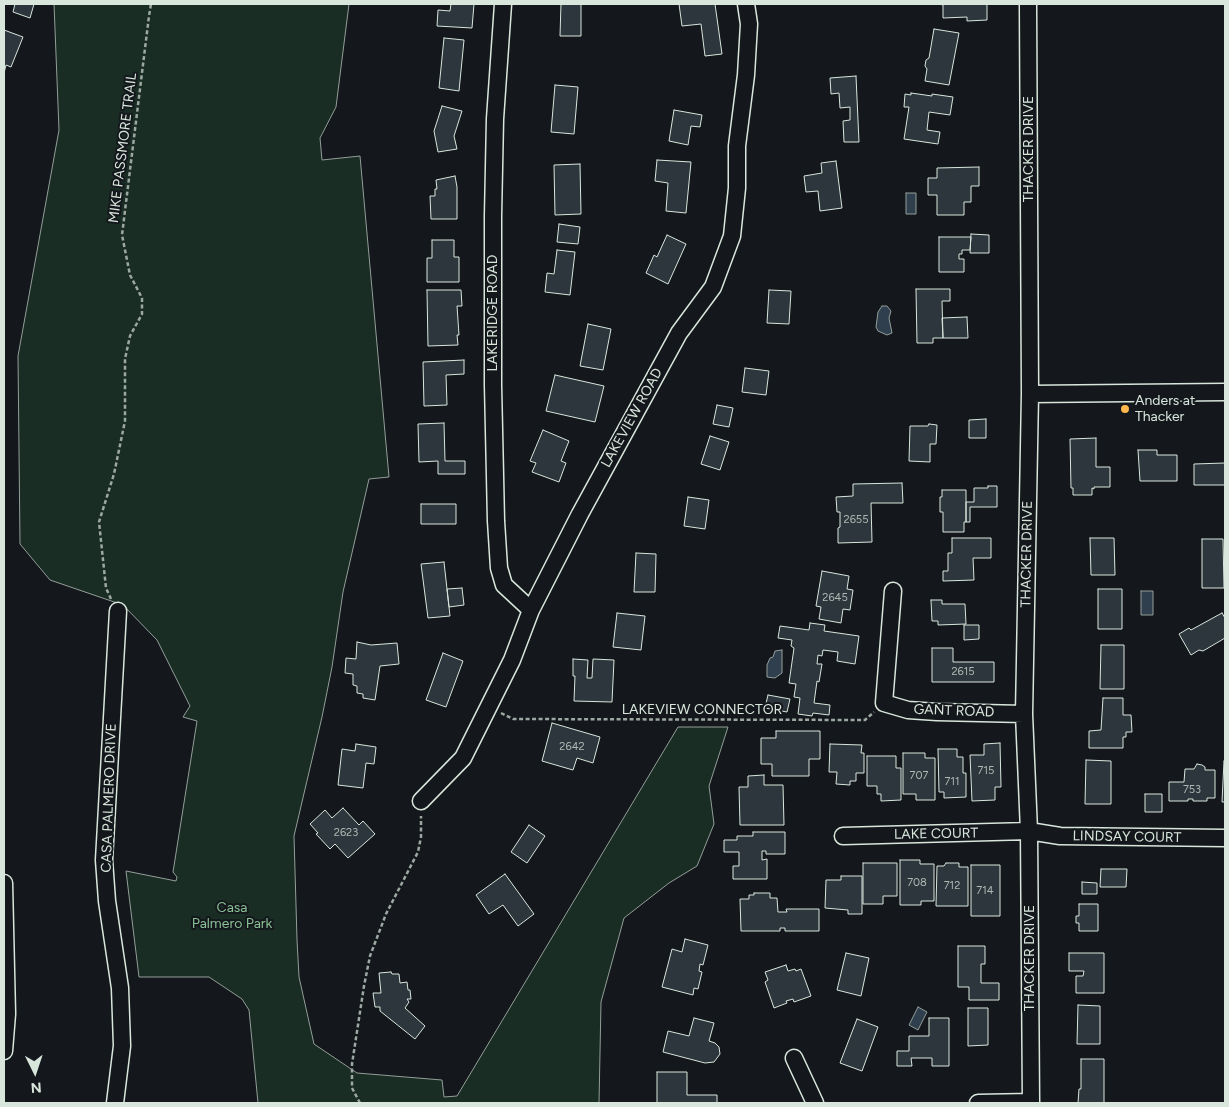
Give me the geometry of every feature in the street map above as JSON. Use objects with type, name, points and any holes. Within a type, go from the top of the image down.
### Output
[{"type":"street","name":"LAKERIDGE ROAD","points":[[503,4],[495,120],[493,216],[493,385],[496,521],[499,568],[504,585],[531,610]]},
{"type":"street","name":"LAKEVIEW ROAD","points":[[421,802],[463,758],[512,660],[531,610],[580,514],[679,333],[713,286],[732,236],[737,188],[737,146],[749,24],[746,4]]},
{"type":"street","name":"THACKER DRIVE","points":[[1028,4],[1030,394],[1024,714],[1029,831],[1031,1102]]},
{"type":"street","points":[[1030,394],[1225,392]]},
{"type":"street","points":[[884,703],[893,591]]},
{"type":"street","name":"CASA PALMERO DRIVE","points":[[115,1103],[122,1046],[120,988],[107,900],[104,860],[118,611]]},
{"type":"street","name":"GANT ROAD","points":[[884,703],[908,710],[1024,714]]},
{"type":"street","name":"LAKE COURT","points":[[843,836],[1029,831]]},
{"type":"street","name":"LINDSAY COURT","points":[[1029,831],[1060,836],[1225,838]]},
{"type":"street","points":[[4,883],[7,1014],[4,1051]]},
{"type":"street","points":[[794,1058],[815,1103]]},
{"type":"street","points":[[978,1103],[1031,1102]]},
{"type":"path","name":"MIKE PASSMORE TRAIL","points":[[118,611],[106,588],[99,522],[114,474],[125,421],[125,359],[130,336],[142,314],[142,298],[130,275],[122,235],[148,16],[152,4]]},
{"type":"path","name":"LAKEVIEW CONNECTOR","points":[[513,719],[649,721],[729,719],[865,720],[884,703]]},
{"type":"path","points":[[360,1103],[352,1088],[352,1064],[370,956],[386,914],[418,852],[421,837],[421,802]]},
{"type":"green space","name":"Casa Palmero Park","points":[[54,4],[349,4],[336,107],[320,138],[322,160],[360,156],[389,477],[369,479],[343,592],[332,667],[322,717],[294,836],[299,977],[314,1044],[357,1073],[442,1080],[444,1097],[457,1096],[678,727],[728,727],[709,786],[714,824],[697,866],[669,883],[624,918],[601,1002],[599,1103],[258,1103],[249,1010],[242,999],[209,977],[139,977],[126,871],[176,881],[177,877],[173,872],[197,721],[183,717],[190,706],[157,640],[123,605],[50,580],[20,544],[18,356],[59,130]]},
{"type":"water","points":[[906,193],[916,193],[916,214],[906,214]]},
{"type":"water","points":[[882,306],[887,306],[891,311],[889,318],[892,333],[887,335],[878,331],[876,327],[878,312]]},
{"type":"water","points":[[1141,591],[1153,591],[1153,615],[1141,615]]},
{"type":"water","points":[[782,650],[782,673],[775,678],[767,677],[767,665],[770,658],[773,657],[775,651]]},
{"type":"water","points":[[918,1007],[927,1012],[918,1030],[909,1025]]},
{"type":"building","points":[[15,4],[34,4],[30,18],[13,12]]},
{"type":"building","points":[[451,4],[474,4],[472,28],[437,26],[438,10],[450,11]]},
{"type":"building","points":[[561,4],[581,4],[581,36],[560,36]]},
{"type":"building","points":[[679,4],[715,4],[722,54],[705,56],[701,24],[682,26]]},
{"type":"building","points":[[939,4],[987,4],[987,20],[967,21],[967,17],[943,18],[943,5]]},
{"type":"building","points":[[934,29],[959,33],[949,85],[925,81],[926,60],[929,58]]},
{"type":"building","points":[[4,30],[23,37],[11,67],[6,65],[4,73]]},
{"type":"building","points":[[444,38],[464,40],[459,91],[439,88]]},
{"type":"building","points":[[856,76],[859,142],[844,142],[843,121],[850,120],[850,107],[840,108],[839,93],[831,94],[830,78]]},
{"type":"building","points":[[555,85],[578,87],[574,134],[551,132]]},
{"type":"building","points":[[911,93],[953,97],[950,115],[929,112],[927,130],[940,132],[938,144],[904,139],[909,107],[904,107],[905,94],[911,95]]},
{"type":"building","points":[[442,106],[462,111],[454,136],[457,149],[438,152],[434,131]]},
{"type":"building","points":[[674,110],[702,115],[700,127],[691,126],[688,145],[669,141]]},
{"type":"building","points":[[657,160],[691,162],[686,213],[666,211],[668,183],[655,181]]},
{"type":"building","points":[[836,161],[842,208],[820,211],[818,191],[806,192],[804,176],[822,173],[821,163]]},
{"type":"building","points":[[580,164],[581,214],[555,215],[554,165]]},
{"type":"building","points":[[979,167],[979,186],[971,186],[971,202],[964,202],[964,215],[937,215],[937,195],[928,195],[928,178],[937,178],[937,168]]},
{"type":"building","points":[[455,176],[457,219],[431,219],[430,196],[435,196],[435,189],[437,189],[436,180]]},
{"type":"building","points":[[559,224],[580,227],[578,244],[557,242]]},
{"type":"building","points":[[971,234],[989,235],[989,253],[970,253]]},
{"type":"building","points":[[667,235],[686,244],[668,284],[646,273],[654,255],[657,257]]},
{"type":"building","points":[[939,237],[971,237],[970,250],[962,250],[962,254],[959,254],[959,259],[964,259],[964,272],[939,272]]},
{"type":"building","points":[[432,240],[454,240],[454,257],[459,257],[459,282],[427,282],[427,258],[432,258]]},
{"type":"building","points":[[557,250],[575,252],[570,295],[545,292],[547,273],[554,274]]},
{"type":"building","points":[[916,289],[950,289],[950,301],[942,301],[943,338],[933,338],[933,343],[917,343]]},
{"type":"building","points":[[427,290],[461,290],[462,306],[457,306],[458,345],[428,346]]},
{"type":"building","points":[[769,290],[791,291],[789,324],[767,323]]},
{"type":"building","points":[[967,317],[968,338],[943,338],[942,318]]},
{"type":"building","points":[[588,324],[611,329],[603,370],[580,366]]},
{"type":"building","points":[[464,360],[464,374],[446,375],[447,405],[424,406],[423,362]]},
{"type":"building","points":[[745,368],[769,371],[766,395],[742,392]]},
{"type":"building","points":[[555,375],[604,386],[595,422],[546,411]]},
{"type":"building","points":[[717,405],[733,408],[729,427],[713,424]]},
{"type":"building","points":[[986,419],[986,438],[969,438],[969,420]]},
{"type":"building","points":[[444,423],[445,461],[465,461],[465,474],[438,474],[438,461],[419,462],[418,424]]},
{"type":"building","points":[[929,424],[937,425],[936,444],[930,444],[930,462],[909,461],[910,426],[928,426]]},
{"type":"building","points":[[543,430],[569,441],[561,461],[566,463],[559,482],[532,472],[536,463],[530,461]]},
{"type":"building","points":[[710,436],[729,442],[720,470],[701,464]]},
{"type":"building","points":[[1096,438],[1096,467],[1110,467],[1110,487],[1094,487],[1094,489],[1092,488],[1092,495],[1073,495],[1073,488],[1071,488],[1070,439]]},
{"type":"building","points":[[1138,450],[1157,450],[1157,455],[1177,455],[1177,481],[1140,481]]},
{"type":"building","points":[[1225,463],[1225,485],[1194,485],[1194,464]]},
{"type":"building","points":[[902,483],[903,503],[871,503],[872,542],[838,543],[840,512],[837,512],[836,497],[853,496],[853,484]]},
{"type":"building","points":[[988,486],[997,486],[997,507],[970,507],[970,522],[966,522],[966,502],[974,502],[974,488],[988,488]]},
{"type":"building","points":[[942,490],[966,490],[966,522],[964,522],[964,532],[943,532],[943,512],[940,512]]},
{"type":"building","points":[[688,497],[709,500],[705,529],[684,526]]},
{"type":"building","points":[[421,504],[456,504],[456,524],[421,524]]},
{"type":"building","points":[[952,538],[991,538],[991,558],[973,558],[974,580],[943,581],[943,571],[948,571],[948,553],[952,553]]},
{"type":"building","points":[[1090,538],[1114,538],[1115,575],[1091,575]]},
{"type":"building","points":[[1202,539],[1223,539],[1224,588],[1202,588]]},
{"type":"building","points":[[636,553],[656,554],[655,592],[634,592]]},
{"type":"building","points":[[444,562],[450,616],[428,618],[421,564]]},
{"type":"building","points":[[822,571],[849,576],[847,589],[853,590],[850,610],[843,609],[841,623],[819,619],[821,607],[816,606]]},
{"type":"building","points":[[462,588],[464,605],[449,607],[447,589]]},
{"type":"building","points":[[1098,589],[1122,589],[1122,629],[1098,629]]},
{"type":"building","points":[[931,600],[942,600],[942,604],[965,604],[966,624],[938,625],[938,621],[932,621]]},
{"type":"building","points":[[617,613],[645,616],[641,650],[613,647]]},
{"type":"building","points":[[1222,613],[1225,618],[1225,638],[1203,651],[1199,650],[1191,655],[1179,634],[1189,628],[1191,630]]},
{"type":"building","points":[[810,623],[825,625],[824,631],[859,636],[855,664],[837,661],[838,652],[823,650],[822,656],[818,655],[817,664],[822,664],[814,703],[830,705],[829,715],[813,713],[812,716],[798,714],[800,698],[794,697],[796,684],[789,683],[794,648],[791,646],[792,640],[778,638],[780,626],[809,630]]},
{"type":"building","points":[[964,625],[979,625],[979,639],[964,640]]},
{"type":"building","points":[[357,642],[371,645],[397,643],[399,664],[380,666],[375,700],[363,698],[363,694],[357,693],[357,686],[353,685],[353,674],[345,673],[346,658],[356,659]]},
{"type":"building","points":[[1101,645],[1124,645],[1124,689],[1100,689]]},
{"type":"building","points":[[932,648],[953,648],[953,662],[994,662],[994,682],[932,682]]},
{"type":"building","points":[[443,653],[463,661],[446,707],[426,700]]},
{"type":"building","points":[[573,659],[588,660],[587,678],[592,678],[593,659],[614,660],[612,702],[574,701],[575,676],[573,676]]},
{"type":"building","points":[[768,695],[790,699],[787,712],[765,708]]},
{"type":"building","points":[[1103,698],[1123,698],[1123,715],[1131,715],[1132,732],[1126,732],[1126,737],[1123,737],[1123,748],[1089,748],[1089,731],[1101,730]]},
{"type":"building","points":[[552,723],[600,737],[593,763],[577,758],[573,770],[542,761]]},
{"type":"building","points":[[776,731],[820,731],[820,759],[809,759],[809,776],[772,776],[772,764],[761,764],[761,738],[776,738]]},
{"type":"building","points":[[1000,743],[1001,787],[995,787],[995,800],[972,801],[970,755],[984,755],[984,744]]},
{"type":"building","points":[[356,744],[376,747],[374,764],[366,763],[363,788],[338,785],[342,749],[355,751]]},
{"type":"building","points":[[830,744],[862,745],[861,753],[864,753],[864,773],[856,773],[856,781],[850,781],[850,785],[836,784],[837,772],[829,772]]},
{"type":"building","points":[[938,749],[957,749],[957,757],[963,757],[963,773],[966,773],[966,797],[944,798],[944,792],[939,792]]},
{"type":"building","points":[[903,753],[925,753],[925,758],[935,758],[935,800],[916,800],[916,794],[903,794]]},
{"type":"building","points":[[867,756],[896,756],[896,768],[901,768],[901,800],[881,801],[881,794],[877,794],[877,786],[867,786]]},
{"type":"building","points":[[1086,760],[1111,761],[1111,804],[1085,804]]},
{"type":"building","points":[[1224,761],[1225,802],[1222,802]]},
{"type":"building","points":[[1197,764],[1205,767],[1205,770],[1215,770],[1215,798],[1207,798],[1207,801],[1188,799],[1188,801],[1169,801],[1169,782],[1184,782],[1185,769],[1194,769]]},
{"type":"building","points":[[764,775],[764,785],[783,785],[784,825],[740,825],[739,787],[748,787],[748,776]]},
{"type":"building","points":[[1145,794],[1162,794],[1162,812],[1145,812]]},
{"type":"building","points":[[343,808],[359,825],[363,821],[375,834],[348,858],[335,844],[330,849],[316,834],[318,833],[310,824],[325,810],[332,818]]},
{"type":"building","points":[[529,825],[545,836],[527,863],[511,852]]},
{"type":"building","points":[[753,832],[785,832],[785,854],[766,854],[766,851],[762,851],[762,860],[767,859],[767,879],[733,879],[733,866],[739,866],[739,852],[724,852],[724,840],[737,840],[737,836],[753,836]]},
{"type":"building","points":[[900,860],[920,860],[920,864],[934,864],[934,901],[921,901],[921,905],[900,905]]},
{"type":"building","points":[[863,863],[897,863],[897,896],[883,896],[883,904],[863,904]]},
{"type":"building","points":[[946,863],[959,863],[959,867],[968,867],[968,906],[936,906],[937,866],[944,866]]},
{"type":"building","points":[[971,865],[1000,865],[1000,916],[971,916]]},
{"type":"building","points":[[1101,869],[1127,869],[1126,887],[1100,887]]},
{"type":"building","points":[[505,874],[534,914],[518,926],[503,905],[489,914],[476,895]]},
{"type":"building","points":[[841,876],[862,876],[862,914],[848,914],[848,910],[825,908],[826,880],[841,880]]},
{"type":"building","points":[[1082,882],[1097,883],[1097,894],[1082,894]]},
{"type":"building","points":[[754,893],[770,893],[770,898],[777,898],[778,912],[787,912],[786,909],[819,909],[819,931],[785,931],[785,928],[780,928],[780,931],[741,931],[740,899],[749,899],[749,895],[754,895]]},
{"type":"building","points":[[1079,904],[1098,904],[1098,931],[1079,931],[1079,923],[1076,923],[1076,916],[1079,916]]},
{"type":"building","points":[[685,939],[708,945],[703,965],[700,964],[699,971],[702,972],[698,989],[694,988],[693,995],[662,987],[672,949],[682,952]]},
{"type":"building","points":[[958,946],[985,946],[985,964],[981,964],[981,983],[999,983],[999,1000],[969,1000],[969,987],[958,987]]},
{"type":"building","points":[[846,953],[869,958],[861,996],[837,990]]},
{"type":"building","points":[[1069,953],[1104,953],[1104,993],[1076,993],[1076,976],[1083,976],[1084,971],[1069,971]]},
{"type":"building","points":[[786,965],[788,971],[801,969],[811,996],[794,1002],[793,999],[786,1001],[787,1003],[774,1008],[765,982],[768,980],[765,972]]},
{"type":"building","points":[[391,972],[392,974],[399,974],[400,983],[407,982],[411,999],[407,999],[409,1002],[405,1008],[425,1026],[415,1039],[380,1011],[380,1007],[375,1007],[373,993],[381,993],[379,973]]},
{"type":"building","points":[[1078,1005],[1100,1006],[1100,1044],[1077,1044]]},
{"type":"building","points":[[968,1008],[988,1008],[988,1045],[968,1046]]},
{"type":"building","points":[[694,1018],[714,1023],[709,1041],[719,1047],[720,1054],[714,1062],[705,1063],[663,1052],[668,1031],[689,1036]]},
{"type":"building","points":[[929,1018],[949,1018],[949,1066],[932,1066],[932,1058],[911,1058],[912,1066],[897,1066],[897,1051],[909,1051],[909,1036],[929,1036]]},
{"type":"building","points":[[857,1019],[878,1027],[862,1071],[840,1063]]},
{"type":"building","points":[[1081,1059],[1104,1059],[1104,1103],[1078,1103],[1079,1089],[1081,1089]]},
{"type":"building","points":[[657,1072],[687,1072],[687,1095],[717,1095],[717,1103],[657,1103]]},
{"type":"place","name":"Anders at Thacker","points":[[1125,409]]}]
